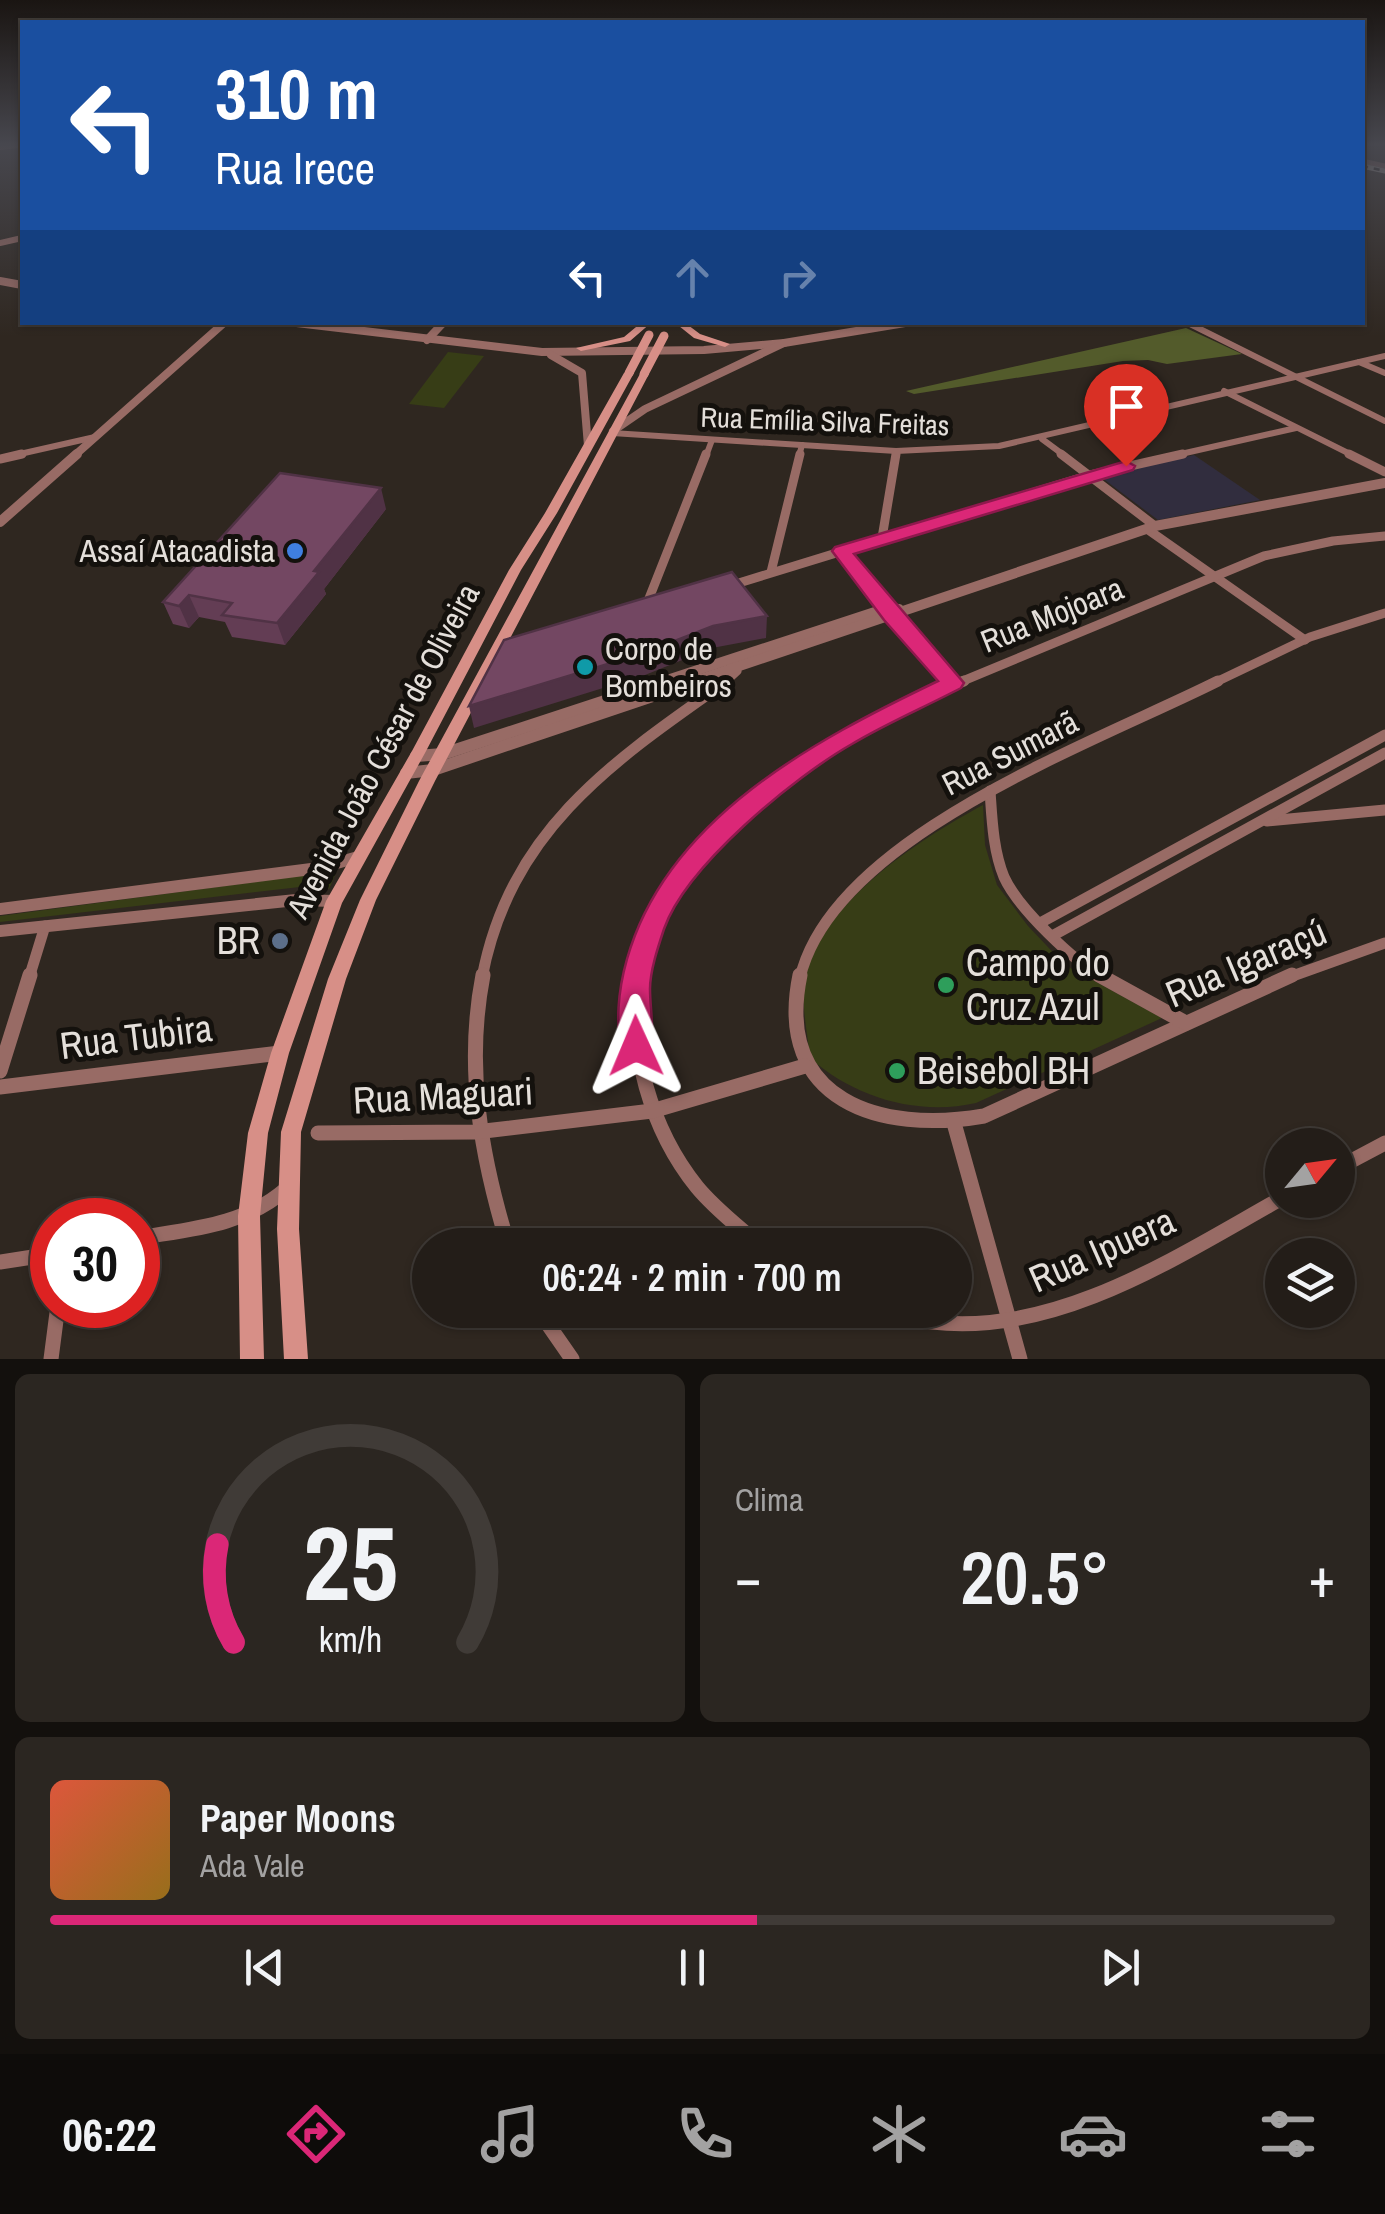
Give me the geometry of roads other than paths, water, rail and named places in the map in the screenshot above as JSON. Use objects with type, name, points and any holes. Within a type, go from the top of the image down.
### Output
[{"type":"main road","points":[[581,348],[627,339],[644,325]]},
{"type":"main road","name":"Avenida João César de Oliveira","points":[[252,1359],[249,1216],[258,1133],[280,1053],[334,901],[406,773],[431,760],[494,658],[655,325]]},
{"type":"main road","name":"Avenida João César de Oliveira","points":[[296,1357],[288,1230],[291,1132],[337,979],[368,900],[515,570],[596,448],[613,432],[672,325]]},
{"type":"main road","points":[[678,325],[692,334],[724,344]]},
{"type":"street","points":[[0,522],[222,325]]},
{"type":"street","points":[[311,325],[542,352],[704,350],[784,343],[892,325]]},
{"type":"street","points":[[428,340],[441,325]]},
{"type":"street","points":[[1192,325],[1385,420]]},
{"type":"street","points":[[510,348],[581,348],[649,341],[724,344],[812,338]]},
{"type":"street","points":[[582,374],[604,352],[649,341]]},
{"type":"street","points":[[613,432],[646,408],[784,343]]},
{"type":"street","points":[[724,344],[738,347],[745,356],[743,360]]},
{"type":"street","points":[[704,350],[724,357],[726,363],[719,371]]},
{"type":"street","points":[[542,352],[567,361],[582,374],[596,448]]},
{"type":"street","name":"Rua Emília Silva Freitas","points":[[613,432],[896,450],[967,449],[1042,439],[1223,390],[1385,356]]},
{"type":"street","points":[[1358,362],[1385,374]]},
{"type":"street","points":[[1223,390],[1385,472]]},
{"type":"street","points":[[629,402],[646,408]]},
{"type":"street","points":[[716,590],[1090,475],[1296,428]]},
{"type":"street","points":[[0,459],[95,437]]},
{"type":"street","points":[[1042,439],[1211,577],[1305,640]]},
{"type":"street","points":[[661,607],[643,613],[712,440]]},
{"type":"street","points":[[772,572],[802,444]]},
{"type":"street","points":[[882,538],[896,450]]},
{"type":"street","points":[[431,760],[1151,528],[1385,483]]},
{"type":"street","name":"Rua Mojoara","points":[[652,1111],[636,1046],[635,984],[650,927],[671,887],[701,851],[786,776],[842,738],[953,683],[1211,577],[1294,548],[1385,536]]},
{"type":"street","points":[[842,551],[953,683]]},
{"type":"street","name":"Rua Sumarã","points":[[804,1066],[794,1024],[796,992],[806,954],[821,924],[899,848],[926,827],[990,792],[1305,640],[1385,612]]},
{"type":"street","points":[[494,658],[512,652]]},
{"type":"street","points":[[431,760],[732,663]]},
{"type":"street","points":[[503,1228],[476,1132],[476,992],[490,938],[513,884],[542,837],[580,793],[638,744],[734,676],[732,663]]},
{"type":"street","points":[[1040,923],[1385,735]]},
{"type":"street","points":[[1052,936],[1385,753]]},
{"type":"street","points":[[990,792],[992,835],[1005,879],[1040,923],[1080,965],[1186,1022]]},
{"type":"street","points":[[1260,822],[1385,810]]},
{"type":"street","points":[[1166,854],[1180,866]]},
{"type":"street","points":[[0,909],[319,868],[358,857]]},
{"type":"street","points":[[0,932],[296,900],[334,901]]},
{"type":"street","points":[[0,1071],[46,926]]},
{"type":"street","name":"Rua Igaraçú","points":[[804,1066],[824,1086],[863,1107],[954,1123],[984,1116],[1300,972],[1385,942]]},
{"type":"street","name":"Rua Tubira","points":[[0,1087],[280,1053]]},
{"type":"street","name":"Rua Maguari","points":[[318,1133],[476,1132],[652,1111],[804,1066]]},
{"type":"street","points":[[652,1111],[690,1178],[741,1228]]},
{"type":"street","points":[[954,1123],[1020,1359]]},
{"type":"street","points":[[1355,1159],[1385,1142]]},
{"type":"street","points":[[160,1234],[249,1216],[274,1202],[289,1185]]},
{"type":"street","name":"Rua Ipuera","points":[[972,1325],[1010,1324],[1079,1304],[1265,1207]]},
{"type":"street","points":[[0,1262],[30,1257]]},
{"type":"street","points":[[51,1359],[55,1328]]},
{"type":"street","points":[[550,1328],[572,1359]]},
{"type":"place","name":"Assaí Atacadista","points":[[295,551]]},
{"type":"place","name":"Corpo de Bombeiros","points":[[585,667]]},
{"type":"place","name":"BR","points":[[280,941]]},
{"type":"place","name":"Campo do Cruz Azul","points":[[946,985]]},
{"type":"place","name":"Beisebol BH","points":[[897,1071]]}]
